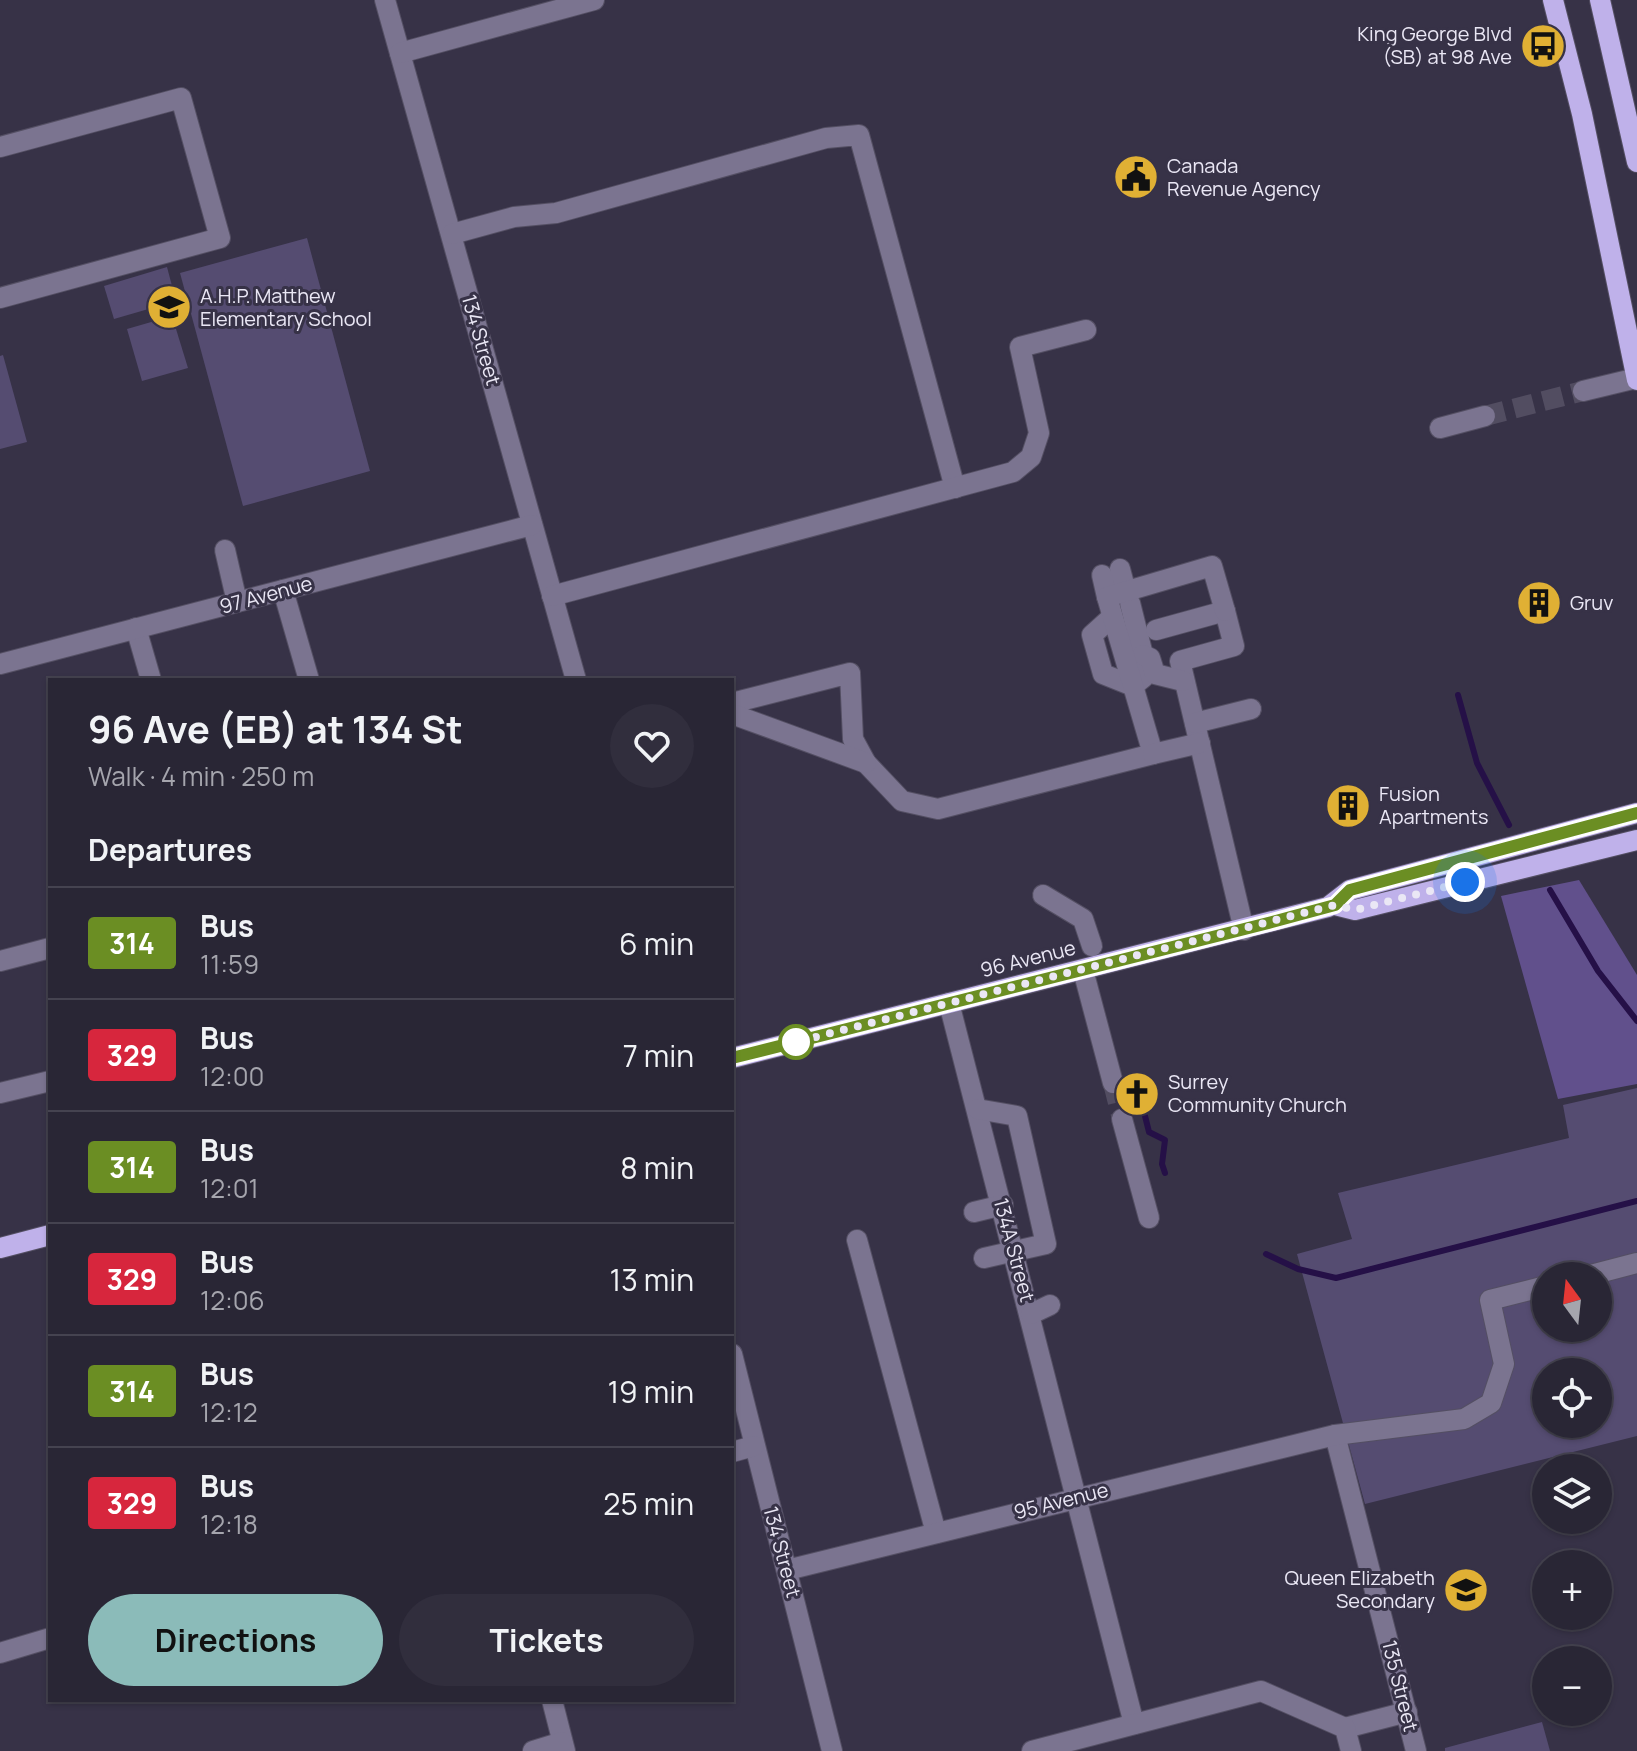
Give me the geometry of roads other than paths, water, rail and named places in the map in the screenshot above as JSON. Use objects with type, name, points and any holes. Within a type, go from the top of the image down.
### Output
[{"type":"main road","points":[[1553,0],[1582,114],[1637,379]]},
{"type":"main road","points":[[1600,0],[1634,137],[1637,162]]},
{"type":"main road","name":"96 Avenue","points":[[1335,905],[1350,890],[1637,813]]},
{"type":"main road","name":"96 Avenue","points":[[734,1057],[1335,905],[1355,910],[1637,840]]},
{"type":"main road","points":[[0,1248],[48,1239]]},
{"type":"street","name":"134 Street","points":[[385,0],[575,678]]},
{"type":"street","points":[[400,53],[594,0]]},
{"type":"street","points":[[0,147],[181,98],[220,238],[0,298]]},
{"type":"street","points":[[452,234],[514,217],[556,213],[826,138],[859,135],[955,488]]},
{"type":"street","points":[[552,596],[1013,472],[1031,457],[1039,433],[1020,347],[1086,330]]},
{"type":"street","points":[[1583,391],[1637,379]]},
{"type":"street","points":[[1440,428],[1485,416]]},
{"type":"street","name":"97 Avenue","points":[[0,664],[532,525]]},
{"type":"street","points":[[225,550],[237,602]]},
{"type":"street","points":[[1107,597],[1212,566],[1234,646],[1180,661],[1244,930]]},
{"type":"street","points":[[1107,597],[1119,583],[1143,655],[1139,663],[1143,678],[1133,686]]},
{"type":"street","points":[[283,590],[308,678]]},
{"type":"street","points":[[1107,597],[1153,754]]},
{"type":"street","points":[[1156,630],[1225,611]]},
{"type":"street","points":[[136,628],[150,678]]},
{"type":"street","points":[[1143,655],[1150,658],[1155,674],[1183,681]]},
{"type":"street","points":[[734,702],[850,673],[853,739],[866,763],[902,801],[938,809],[1153,754],[1251,709]]},
{"type":"street","points":[[734,715],[866,763]]},
{"type":"street","points":[[1043,895],[1083,919],[1092,946]]},
{"type":"street","points":[[0,961],[48,949]]},
{"type":"street","points":[[1083,970],[1113,1083]]},
{"type":"street","name":"134A Street","points":[[949,1003],[1015,1250],[1134,1724]]},
{"type":"street","points":[[0,1093],[48,1081]]},
{"type":"street","points":[[977,1109],[1017,1116],[1046,1244],[984,1258]]},
{"type":"street","points":[[1122,1119],[1149,1218]]},
{"type":"street","points":[[974,1212],[1003,1205]]},
{"type":"street","points":[[857,1240],[936,1533]]},
{"type":"street","points":[[1612,1270],[1637,1263]]},
{"type":"street","name":"95 Avenue","points":[[787,1570],[1335,1435],[1464,1419],[1491,1403],[1504,1364],[1490,1300],[1532,1290]]},
{"type":"street","points":[[1031,1314],[1050,1305]]},
{"type":"street","name":"134 Street","points":[[734,1362],[832,1751]]},
{"type":"street","name":"135 Street","points":[[1335,1435],[1416,1751]]},
{"type":"street","points":[[734,1451],[754,1446]]},
{"type":"street","points":[[0,1653],[48,1639]]},
{"type":"street","points":[[1032,1751],[1261,1691],[1345,1728],[1407,1712]]},
{"type":"street","points":[[533,1751],[563,1746],[552,1702]]},
{"type":"street","points":[[1345,1728],[1351,1751]]},
{"type":"waterway","points":[[1458,695],[1477,763],[1509,825]]},
{"type":"waterway","points":[[1550,890],[1598,971],[1637,1021]]},
{"type":"waterway","points":[[1145,1116],[1149,1132],[1165,1140],[1162,1164],[1165,1173]]},
{"type":"waterway","points":[[1266,1254],[1298,1269],[1336,1278],[1637,1201]]},
{"type":"tunnel","points":[[1485,416],[1583,391]]},
{"type":"tunnel","points":[[1113,1083],[1122,1119]]},
{"type":"place","name":"King George Blvd (SB) at 98 Ave","points":[[1543,46]]},
{"type":"place","name":"Canada Revenue Agency","points":[[1136,177]]},
{"type":"place","name":"A.H.P. Matthew Elementary School","points":[[169,307]]},
{"type":"place","name":"Gruv","points":[[1539,603]]},
{"type":"place","name":"Fusion Apartments","points":[[1348,806]]},
{"type":"place","name":"Surrey Community Church","points":[[1137,1094]]},
{"type":"place","name":"Queen Elizabeth Secondary","points":[[1466,1590]]}]
